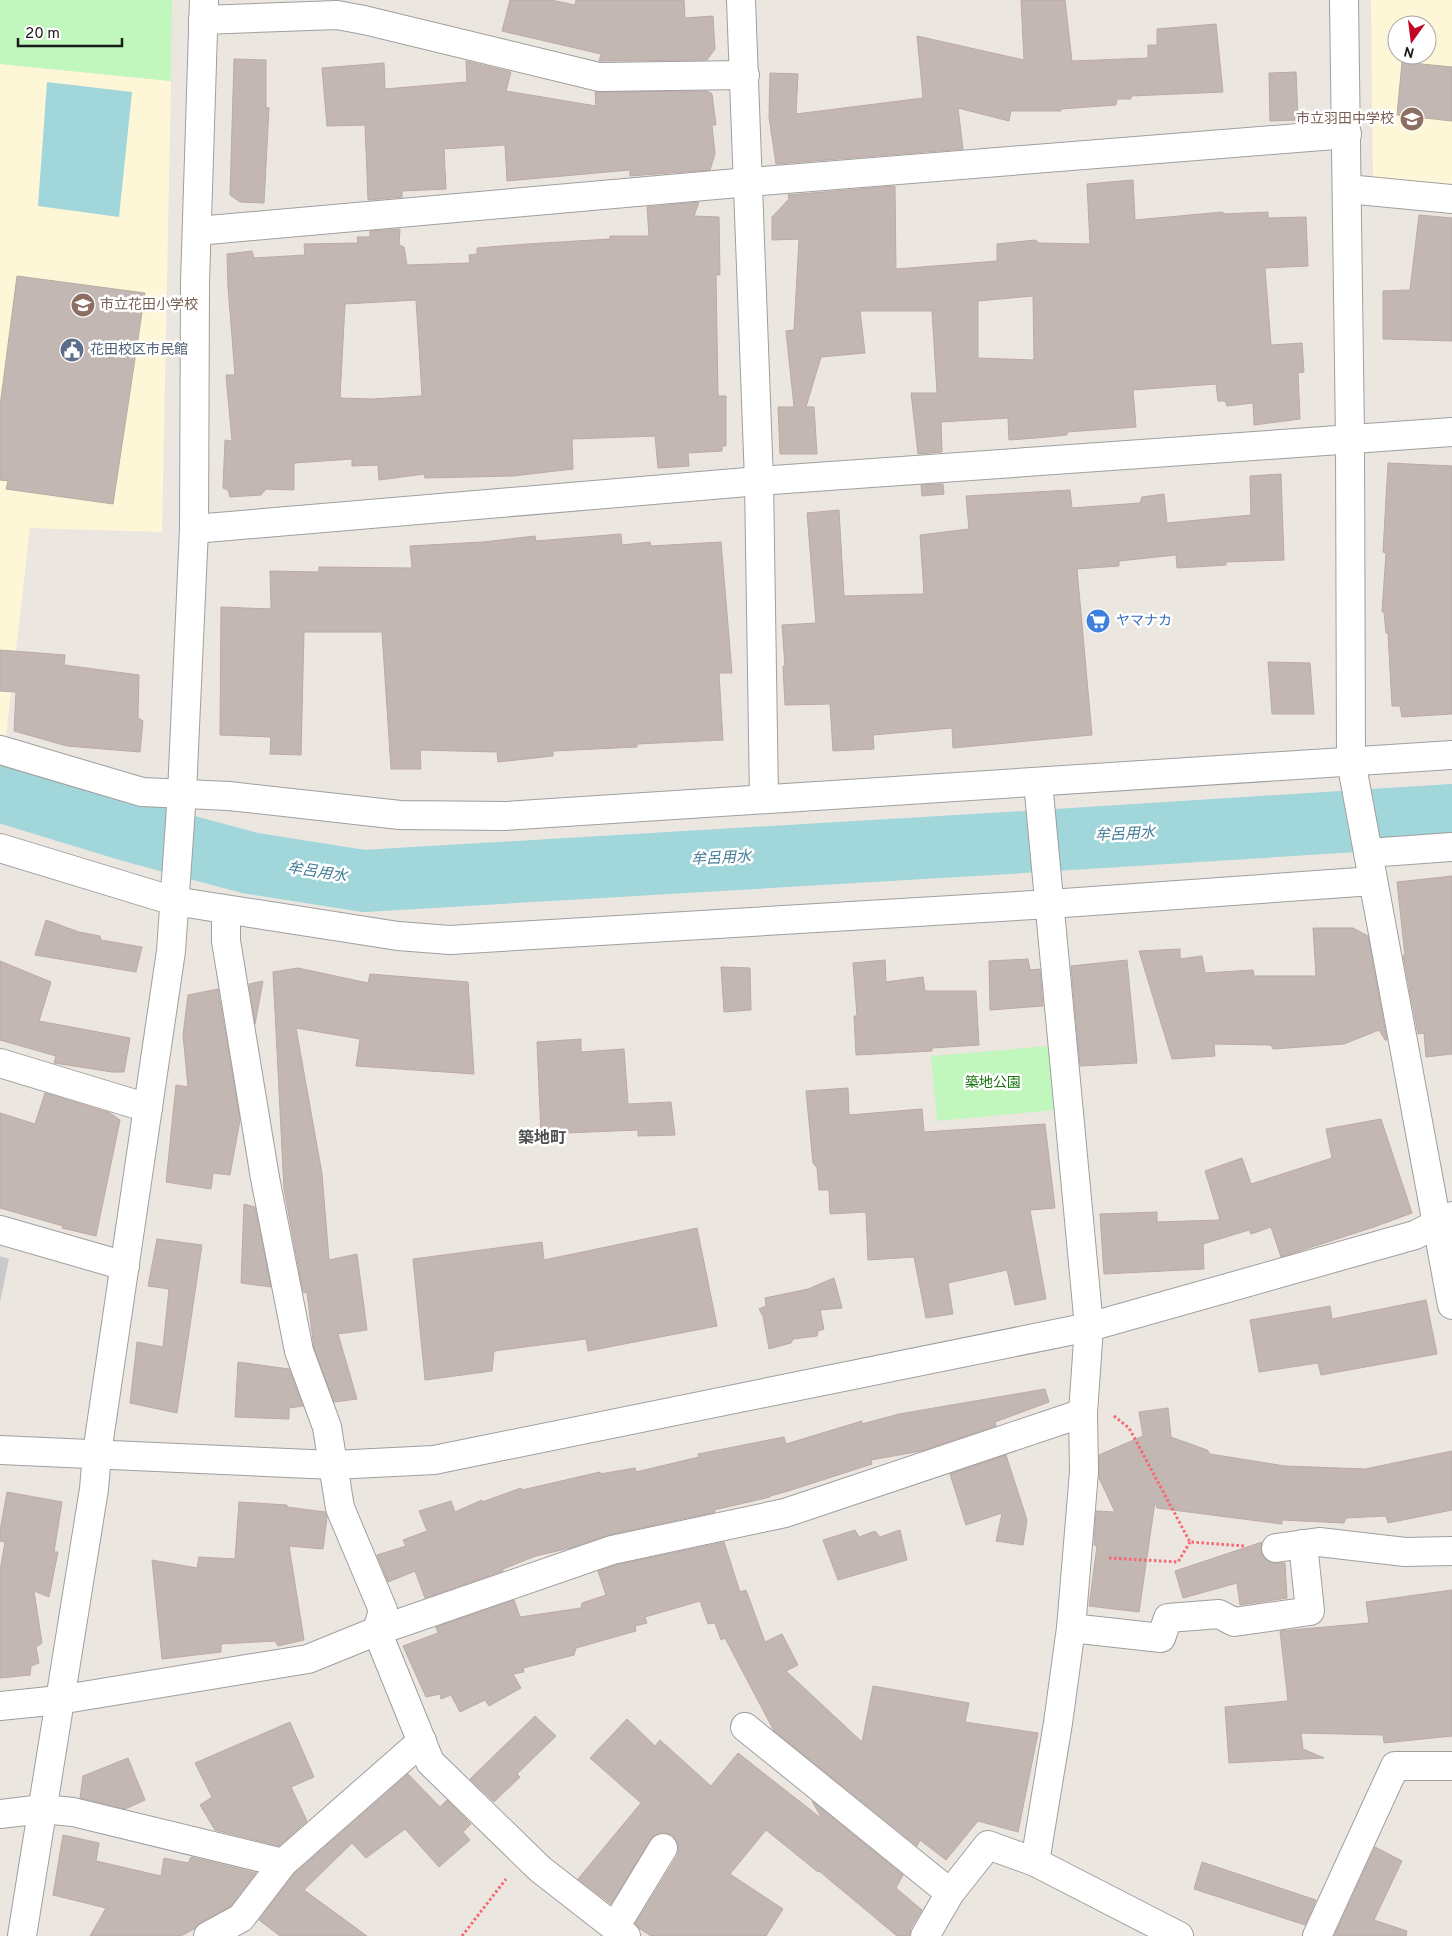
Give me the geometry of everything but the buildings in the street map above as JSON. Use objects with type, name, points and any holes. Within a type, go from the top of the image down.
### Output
[{"type":"street","points":[[741,0],[759,481],[764,799]]},
{"type":"street","points":[[1344,0],[1350,438],[1351,761],[1373,881],[1445,1219],[1452,1305]]},
{"type":"street","points":[[22,1936],[94,1489],[97,1453],[171,952],[182,793],[194,529],[197,231],[203,10],[337,15],[599,77],[745,75]]},
{"type":"street","points":[[197,231],[749,182],[1347,134]]},
{"type":"street","points":[[1347,189],[1452,199]]},
{"type":"street","points":[[194,529],[759,481],[1452,432]]},
{"type":"street","points":[[0,750],[142,792],[182,793],[410,815],[505,816],[1452,755]]},
{"type":"street","points":[[1035,1862],[1071,1628],[1084,1472],[1083,1413],[1089,1328],[1038,782]]},
{"type":"street","points":[[1367,846],[1452,847]]},
{"type":"street","points":[[0,848],[174,901],[398,936],[450,940],[1050,904],[1373,881]]},
{"type":"street","points":[[226,910],[226,942],[265,1178],[298,1351],[327,1427],[340,1508],[383,1610],[377,1632],[430,1762],[540,1869],[621,1932],[663,1848]]},
{"type":"street","points":[[0,1063],[148,1108]]},
{"type":"street","points":[[0,1450],[332,1465],[434,1460],[1089,1328],[1415,1235],[1445,1219]]},
{"type":"street","points":[[0,1230],[125,1266]]},
{"type":"street","points":[[0,1706],[60,1700],[308,1659],[377,1632],[612,1550],[785,1513],[1083,1413]]},
{"type":"street","points":[[1276,1548],[1319,1542],[1405,1552],[1452,1551]]},
{"type":"street","points":[[1071,1628],[1160,1638],[1168,1618],[1219,1614],[1234,1622],[1310,1611],[1303,1544]]},
{"type":"street","points":[[745,1727],[950,1893]]},
{"type":"street","points":[[208,1936],[241,1918],[283,1863],[422,1742]]},
{"type":"street","points":[[1317,1936],[1395,1766],[1452,1766]]},
{"type":"street","points":[[0,1814],[42,1808],[73,1812],[283,1863]]},
{"type":"street","points":[[924,1936],[950,1893],[988,1845],[1035,1862],[1179,1936]]},
{"type":"path","points":[[1083,1413],[1104,1408],[1129,1428],[1190,1542]]},
{"type":"path","points":[[1190,1542],[1276,1548]]},
{"type":"path","points":[[1077,1551],[1116,1560],[1178,1562],[1190,1542]]},
{"type":"path","points":[[462,1936],[525,1855]]},
{"type":"shaded area","name":"市立羽田中学校","points":[[1371,0],[1452,0],[1452,189],[1373,182]]},
{"type":"shaded area","name":"市立花田小学校","points":[[0,64],[171,81],[162,532],[30,528],[6,736],[0,734]]},
{"type":"shaded area","points":[[0,1256],[9,1259],[0,1302]]},
{"type":"green space","points":[[0,0],[172,0],[171,81],[0,64]]},
{"type":"green space","name":"築地公園","points":[[1049,1046],[1055,1110],[937,1121],[931,1056]]},
{"type":"water","points":[[47,82],[132,92],[119,217],[38,206]]},
{"type":"pier","points":[[150,820],[216,837],[209,868],[147,853]]},
{"type":"waterway","name":"牟呂用水","points":[[0,791],[131,831],[250,863],[364,881],[1452,815]]},
{"type":"place","name":"市立羽田中学校","points":[[1412,119]]},
{"type":"place","name":"市立花田小学校","points":[[83,305]]},
{"type":"place","name":"花田校区市民館","points":[[72,350]]},
{"type":"place","name":"ヤマナカ","points":[[1098,621]]},
{"type":"district","name":"築地町","points":[[542,1139]]}]
